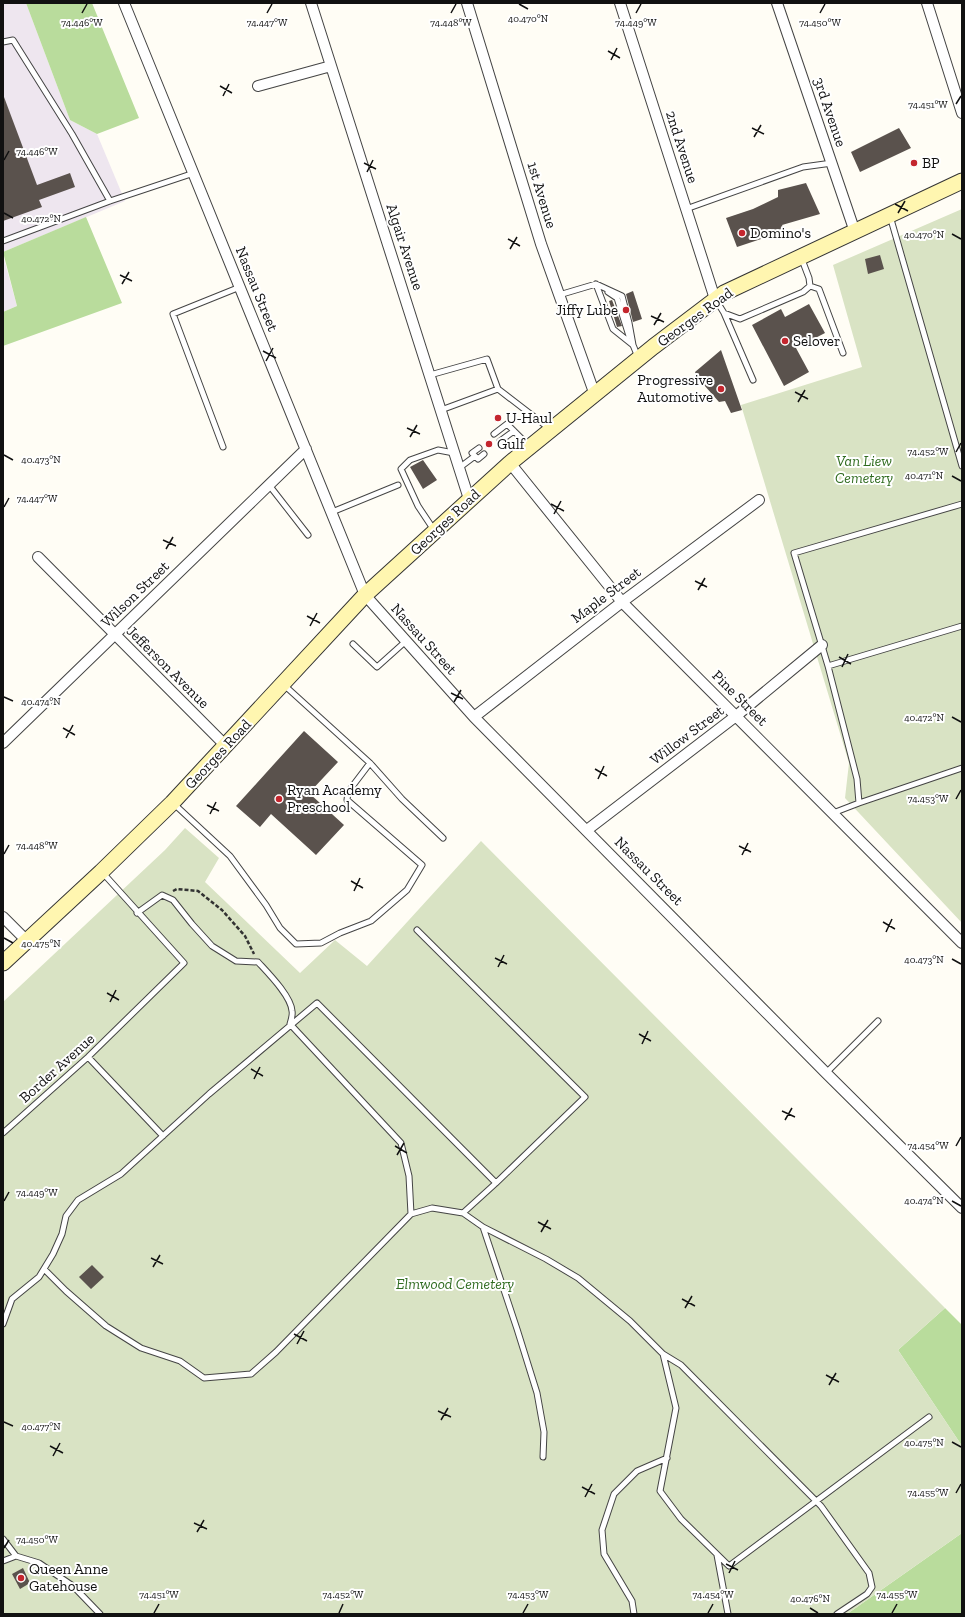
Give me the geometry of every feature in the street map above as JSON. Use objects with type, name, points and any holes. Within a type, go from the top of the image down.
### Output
[{"type":"street","name":"Nassau Street","points":[[124,3],[365,596],[474,717],[826,1073],[962,1208]]},
{"type":"street","name":"Algair Avenue","points":[[311,3],[469,499]]},
{"type":"street","name":"1st Avenue","points":[[467,3],[541,244],[595,395]]},
{"type":"street","name":"2nd Avenue","points":[[620,3],[715,299]]},
{"type":"street","name":"3rd Avenue","points":[[777,3],[855,232]]},
{"type":"street","points":[[928,3],[962,113]]},
{"type":"street","points":[[258,86],[331,66]]},
{"type":"street","name":"Georges Road","points":[[3,963],[101,872],[172,803],[365,596],[434,531],[510,463],[715,299],[962,181]]},
{"type":"street","name":"Wilson Street","points":[[3,743],[306,449]]},
{"type":"street","name":"Pine Street","points":[[510,463],[622,602],[962,943]]},
{"type":"street","name":"Maple Street","points":[[474,717],[622,602],[759,500]]},
{"type":"street","name":"Jefferson Avenue","points":[[38,557],[226,746]]},
{"type":"street","name":"Willow Street","points":[[587,830],[736,716],[822,645]]},
{"type":"street","points":[[3,917],[27,941]]},
{"type":"lane","points":[[3,42],[13,40],[72,134],[110,201]]},
{"type":"lane","points":[[686,209],[803,167],[832,163]]},
{"type":"lane","points":[[3,241],[110,201],[194,173]]},
{"type":"lane","points":[[890,215],[962,466]]},
{"type":"lane","points":[[801,257],[809,278],[810,286]]},
{"type":"lane","points":[[559,296],[596,284]]},
{"type":"lane","points":[[596,284],[613,329],[633,345]]},
{"type":"lane","points":[[596,284],[616,298],[639,359]]},
{"type":"lane","points":[[724,313],[740,319],[802,292],[810,286]]},
{"type":"lane","points":[[810,286],[819,289],[843,353]]},
{"type":"lane","points":[[224,447],[173,314],[240,287]]},
{"type":"lane","points":[[715,299],[724,313],[753,380]]},
{"type":"lane","points":[[430,375],[487,359],[498,389],[551,430]]},
{"type":"lane","points":[[441,410],[498,389]]},
{"type":"lane","points":[[494,434],[506,424],[530,447]]},
{"type":"lane","points":[[500,441],[514,431]]},
{"type":"lane","points":[[479,448],[472,453],[478,459],[484,454]]},
{"type":"lane","points":[[434,531],[418,506],[401,469],[410,460],[438,450],[454,453]]},
{"type":"lane","points":[[459,468],[475,456]]},
{"type":"lane","points":[[269,485],[308,535]]},
{"type":"lane","points":[[332,512],[398,485]]},
{"type":"lane","points":[[859,803],[857,779],[828,666],[794,553],[962,504]]},
{"type":"lane","points":[[828,666],[962,626]]},
{"type":"lane","points":[[353,644],[377,667],[406,641]]},
{"type":"lane","points":[[283,684],[370,763],[402,799],[443,838]]},
{"type":"lane","points":[[172,803],[230,856],[266,905],[280,928],[296,944],[321,943],[340,933],[371,921],[407,890],[422,865],[347,800],[348,792],[370,763]]},
{"type":"lane","points":[[832,813],[962,768]]},
{"type":"lane","points":[[101,872],[137,913],[162,895],[173,900],[212,946],[236,961],[258,962],[282,989],[292,1011],[290,1024]]},
{"type":"lane","name":"Border Avenue","points":[[3,1133],[88,1057],[184,963],[137,913]]},
{"type":"lane","points":[[417,930],[585,1097],[463,1213]]},
{"type":"lane","points":[[3,1324],[12,1299],[39,1277],[44,1269],[62,1234],[66,1216],[78,1200],[121,1174],[208,1094],[317,1003],[496,1183]]},
{"type":"lane","points":[[826,1073],[878,1021]]},
{"type":"lane","points":[[290,1024],[401,1143],[409,1176],[410,1214]]},
{"type":"lane","points":[[88,1057],[163,1136]]},
{"type":"lane","points":[[44,1269],[66,1291],[106,1326],[141,1348],[180,1361],[204,1378],[251,1374],[276,1352],[410,1214],[432,1208],[463,1213],[483,1227],[546,1259],[578,1278],[630,1321],[663,1354],[681,1365],[818,1502],[870,1574],[872,1587],[867,1594],[837,1614]]},
{"type":"lane","points":[[483,1227],[515,1321],[537,1393],[544,1432],[543,1458]]},
{"type":"lane","points":[[663,1354],[676,1408],[660,1491],[680,1519],[729,1566],[818,1502],[929,1417]]},
{"type":"lane","points":[[634,1614],[632,1601],[604,1554],[602,1530],[614,1494],[637,1471],[667,1458]]},
{"type":"lane","points":[[3,1539],[16,1556],[39,1563],[73,1586],[100,1614]]},
{"type":"lane","points":[[717,1555],[728,1614]]},
{"type":"lane","points":[[3,1561],[16,1556]]},
{"type":"path","points":[[162,895],[177,889],[198,892],[222,910],[245,936],[258,962]]},
{"type":"shaded area","points":[[3,3],[26,3],[70,120],[97,134],[125,201],[3,252]]},
{"type":"shaded area","points":[[3,255],[17,306],[3,312]]},
{"type":"green space","points":[[26,3],[92,3],[139,118],[97,134],[70,120]]},
{"type":"green space","name":"Van Liew Cemetery","points":[[962,209],[962,923],[845,798],[849,763],[741,405],[862,367],[833,265]]},
{"type":"green space","points":[[86,217],[122,303],[3,346],[3,312],[17,306],[3,252]]},
{"type":"green space","name":"Elmwood Cemetery","points":[[185,828],[219,858],[205,882],[300,973],[335,940],[367,966],[481,841],[945,1308],[898,1350],[962,1446],[962,1533],[847,1614],[4,1614],[3,1002],[165,850]]},
{"type":"green space","points":[[945,1308],[962,1325],[962,1446],[898,1350]]},
{"type":"green space","points":[[962,1533],[962,1614],[847,1614]]},
{"type":"building","points":[[3,97],[37,185],[70,173],[75,187],[39,200],[42,207],[3,221]]},
{"type":"building","points":[[899,128],[911,148],[860,172],[851,152]]},
{"type":"building","points":[[806,183],[820,214],[782,225],[784,229],[772,231],[773,235],[737,247],[726,218],[753,209],[778,197],[778,190]]},
{"type":"building","points":[[880,255],[884,269],[868,274],[865,259]]},
{"type":"building","points":[[633,291],[642,319],[633,322],[626,294]]},
{"type":"building","points":[[612,300],[622,326],[617,327],[609,301]]},
{"type":"building","name":"Selover","points":[[809,304],[825,333],[796,348],[809,372],[784,386],[752,325],[781,309],[785,317]]},
{"type":"building","name":"Progressive Automotive","points":[[721,350],[742,410],[731,413],[725,401],[719,402],[697,377],[695,372]]},
{"type":"building","points":[[423,460],[437,480],[423,489],[410,467]]},
{"type":"building","name":"Ryan Academy Preschool","points":[[304,731],[338,762],[309,793],[344,825],[316,855],[271,814],[260,827],[236,806]]},
{"type":"building","points":[[92,1265],[104,1277],[91,1289],[79,1277]]},
{"type":"building","name":"Queen Anne Gatehouse","points":[[23,1568],[30,1583],[20,1589],[12,1574]]},
{"type":"place","name":"BP","points":[[914,163]]},
{"type":"place","name":"Domino's","points":[[742,233]]},
{"type":"place","name":"Jiffy Lube","points":[[626,310]]},
{"type":"place","name":"Selover","points":[[785,341]]},
{"type":"place","name":"Progressive Automotive","points":[[721,389]]},
{"type":"place","name":"U-Haul","points":[[498,418]]},
{"type":"place","name":"Gulf","points":[[489,444]]},
{"type":"place","name":"Ryan Academy Preschool","points":[[279,799]]},
{"type":"place","name":"Queen Anne Gatehouse","points":[[21,1578]]}]
